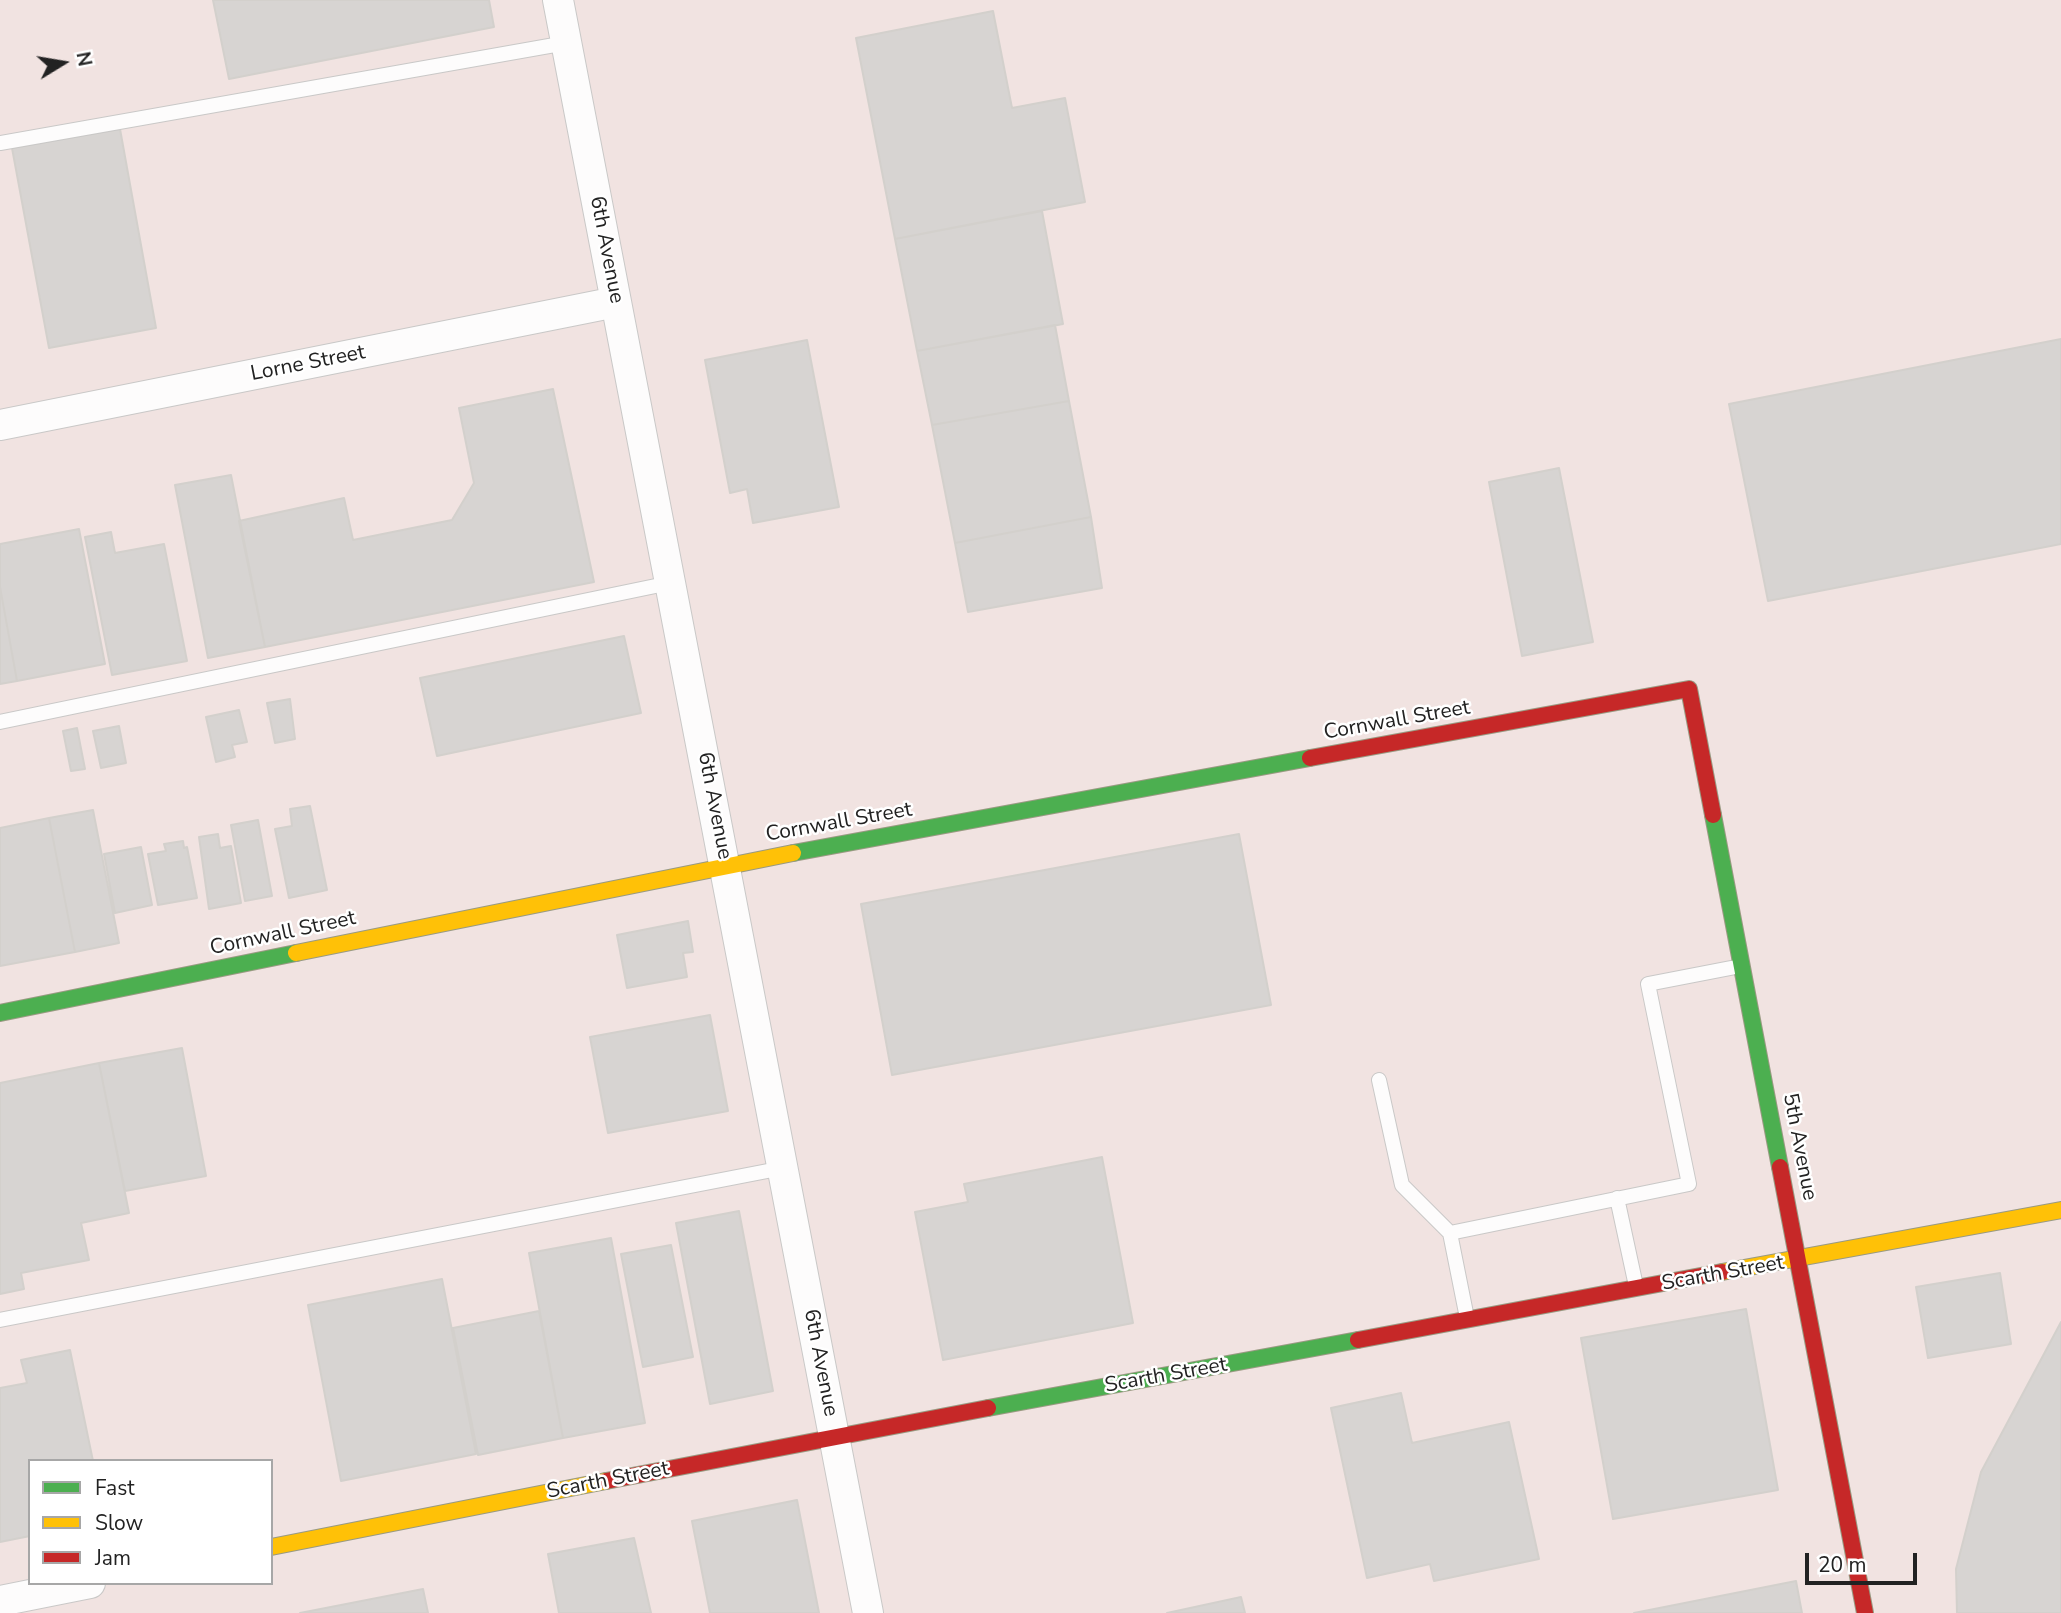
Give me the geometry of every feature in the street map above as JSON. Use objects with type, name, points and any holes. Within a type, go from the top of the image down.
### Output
[{"type":"street","name":"6th Avenue","points":[[558,0],[868,1613]]},
{"type":"street","name":"Lorne Street","points":[[0,425],[616,302]]},
{"type":"street","name":"Cornwall Street","points":[[0,1013],[725,865],[1689,690]]},
{"type":"street","name":"5th Avenue","points":[[1689,690],[1800,1260],[1865,1613]]},
{"type":"street","name":"Scarth Street","points":[[273,1547],[834,1436],[2061,1210]]},
{"type":"street","points":[[0,1601],[80,1585]]},
{"type":"lane","points":[[0,144],[566,43]]},
{"type":"lane","points":[[0,722],[670,583]]},
{"type":"lane","points":[[1450,1233],[1689,1184],[1648,984],[1742,965]]},
{"type":"lane","points":[[1379,1080],[1402,1185],[1450,1233],[1468,1321]]},
{"type":"lane","points":[[0,1320],[782,1168]]},
{"type":"lane","points":[[1617,1198],[1637,1290]]},
{"type":"shaded area","points":[[0,0],[2061,0],[2061,1613],[0,1613]]},
{"type":"building","points":[[213,0],[489,0],[494,27],[229,79]]},
{"type":"building","points":[[993,11],[1012,108],[1065,98],[1085,202],[895,239],[856,38]]},
{"type":"building","points":[[120,129],[156,328],[49,348],[12,148]]},
{"type":"building","points":[[1042,211],[1063,324],[917,351],[895,239]]},
{"type":"building","points":[[1055,325],[1069,401],[932,425],[917,351]]},
{"type":"building","points":[[2061,339],[2061,544],[1768,601],[1729,404]]},
{"type":"building","points":[[807,340],[839,507],[753,523],[747,489],[730,493],[705,360]]},
{"type":"building","points":[[553,389],[594,582],[265,647],[239,521],[344,498],[353,540],[452,520],[474,483],[459,408]]},
{"type":"building","points":[[1069,401],[1091,517],[955,543],[932,425]]},
{"type":"building","points":[[1559,468],[1593,642],[1522,656],[1489,482]]},
{"type":"building","points":[[231,475],[265,647],[208,658],[175,485]]},
{"type":"building","points":[[1091,517],[1102,588],[968,612],[955,543]]},
{"type":"building","points":[[79,529],[105,664],[17,681],[0,587],[0,544]]},
{"type":"building","points":[[111,532],[115,553],[164,544],[187,661],[112,675],[85,537]]},
{"type":"building","points":[[0,587],[17,681],[0,684]]},
{"type":"building","points":[[624,636],[641,713],[437,756],[420,678]]},
{"type":"building","points":[[290,699],[295,739],[275,743],[267,703]]},
{"type":"building","points":[[239,710],[247,742],[232,745],[235,757],[216,762],[206,717]]},
{"type":"building","points":[[119,726],[126,763],[101,768],[93,731]]},
{"type":"building","points":[[77,728],[85,769],[71,771],[63,731]]},
{"type":"building","points":[[310,806],[327,890],[289,898],[275,829],[292,826],[290,809]]},
{"type":"building","points":[[93,810],[119,943],[75,952],[49,818]]},
{"type":"building","points":[[49,818],[75,952],[0,966],[0,828]]},
{"type":"building","points":[[258,820],[272,896],[245,901],[231,825]]},
{"type":"building","points":[[218,834],[220,848],[231,846],[241,903],[209,909],[199,837]]},
{"type":"building","points":[[1239,834],[1271,1005],[892,1075],[861,904]]},
{"type":"building","points":[[183,841],[184,848],[187,847],[197,898],[158,905],[148,854],[166,851],[164,844]]},
{"type":"building","points":[[141,847],[152,905],[115,913],[104,854]]},
{"type":"building","points":[[688,921],[693,952],[683,953],[687,977],[627,988],[617,935]]},
{"type":"building","points":[[710,1015],[728,1111],[608,1133],[590,1037]]},
{"type":"building","points":[[182,1048],[206,1176],[125,1191],[99,1063]]},
{"type":"building","points":[[99,1063],[129,1213],[81,1223],[89,1260],[21,1273],[24,1289],[0,1294],[0,1083]]},
{"type":"building","points":[[1102,1157],[1133,1323],[943,1360],[915,1212],[968,1202],[964,1184]]},
{"type":"building","points":[[739,1211],[773,1391],[710,1404],[676,1223]]},
{"type":"building","points":[[611,1238],[645,1423],[563,1438],[529,1253]]},
{"type":"building","points":[[671,1245],[693,1357],[643,1367],[621,1254]]},
{"type":"building","points":[[2000,1273],[2011,1344],[1928,1358],[1916,1287]]},
{"type":"building","points":[[442,1279],[476,1454],[341,1481],[308,1305]]},
{"type":"building","points":[[1746,1309],[1778,1490],[1613,1519],[1581,1338]]},
{"type":"building","points":[[539,1311],[563,1438],[478,1455],[453,1328]]},
{"type":"building","points":[[2061,1322],[2061,1613],[1957,1613],[1956,1569],[1981,1472]]},
{"type":"building","points":[[70,1350],[93,1459],[28,1459],[28,1536],[0,1542],[0,1388],[27,1383],[21,1360]]},
{"type":"building","points":[[1401,1393],[1412,1443],[1509,1422],[1539,1559],[1434,1581],[1430,1564],[1367,1578],[1331,1408]]},
{"type":"building","points":[[797,1500],[819,1613],[710,1613],[692,1521]]},
{"type":"building","points":[[634,1538],[651,1613],[559,1613],[548,1554]]},
{"type":"building","points":[[1796,1581],[1802,1613],[1634,1613]]},
{"type":"building","points":[[423,1589],[428,1613],[300,1613]]},
{"type":"building","points":[[1241,1597],[1245,1613],[1167,1613]]},
{"type":"traffic: fast","points":[[793,853],[1310,758]]},
{"type":"traffic: fast","points":[[1713,815],[1780,1167]]},
{"type":"traffic: fast","points":[[0,1013],[296,953]]},
{"type":"traffic: fast","points":[[988,1408],[1358,1340]]},
{"type":"traffic: slow","points":[[296,953],[793,853]]},
{"type":"traffic: slow","points":[[1722,1272],[2061,1210]]},
{"type":"traffic: slow","points":[[273,1547],[606,1481]]},
{"type":"traffic: jam","points":[[1310,758],[1689,689],[1713,815]]},
{"type":"traffic: jam","points":[[1780,1167],[1865,1613]]},
{"type":"traffic: jam","points":[[1358,1340],[1722,1272]]},
{"type":"traffic: jam","points":[[606,1481],[988,1408]]}]
